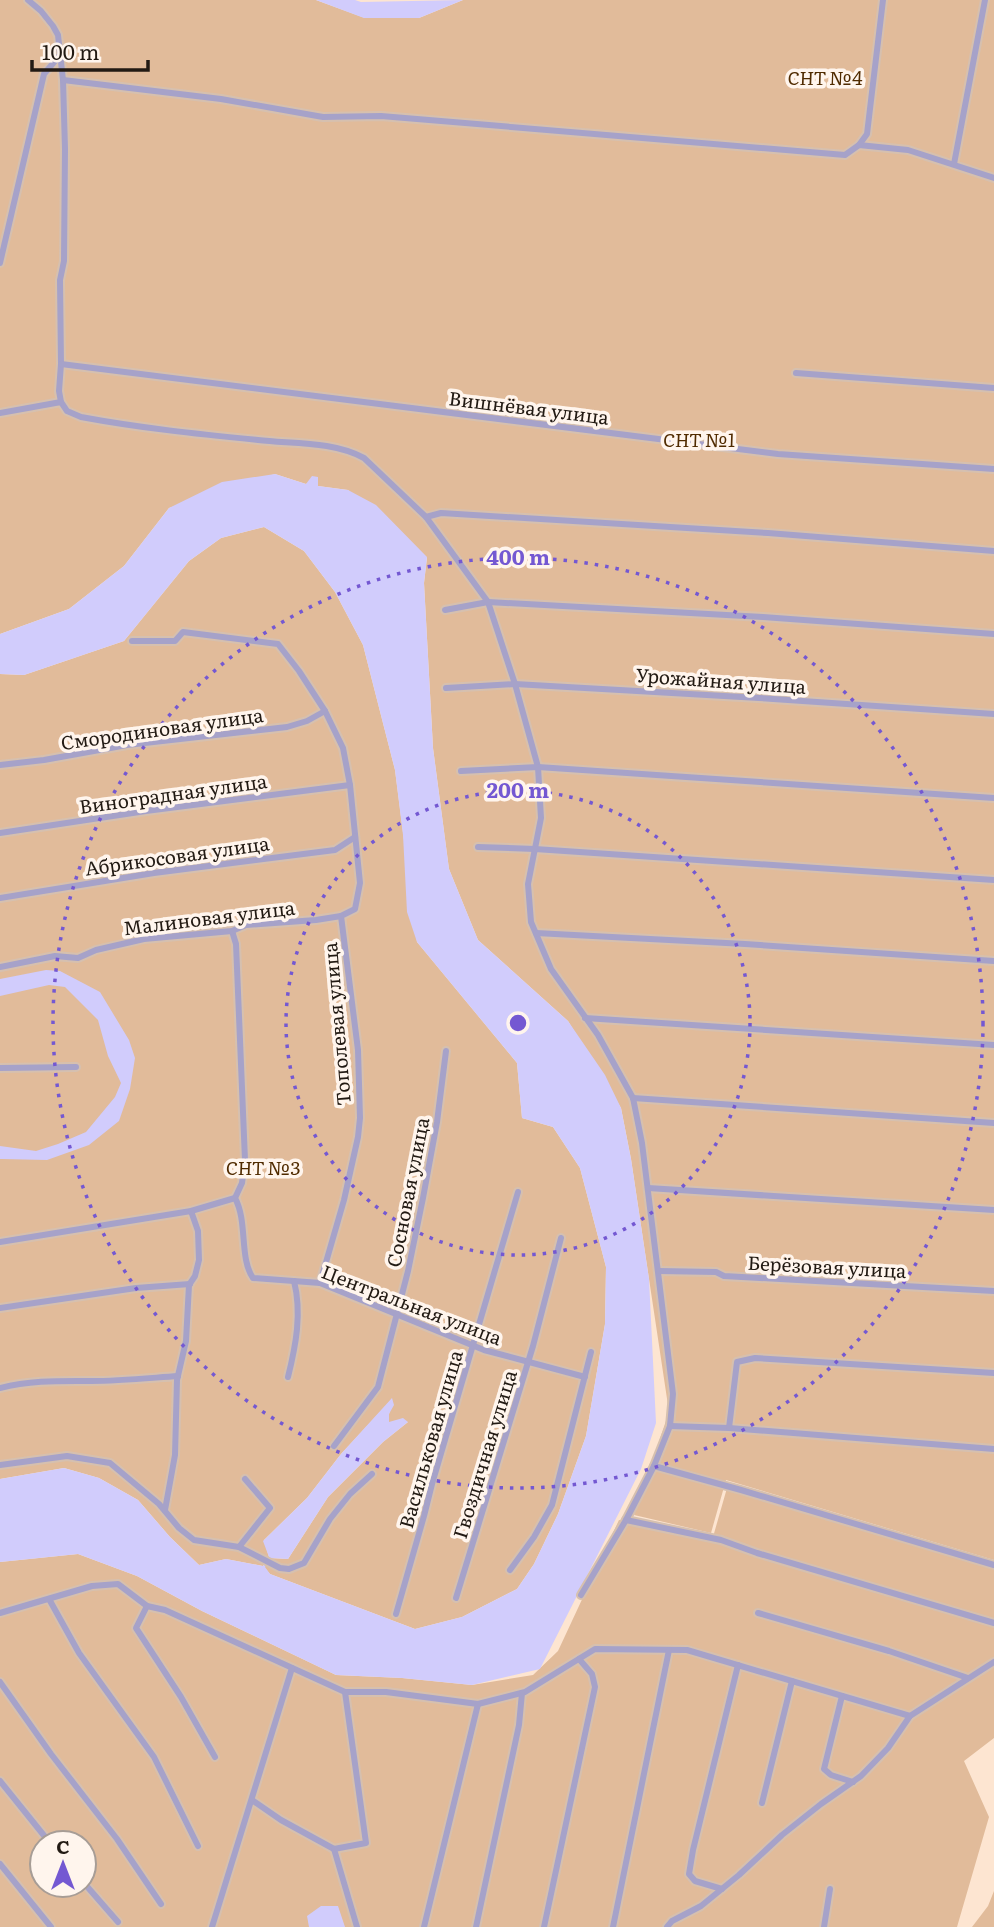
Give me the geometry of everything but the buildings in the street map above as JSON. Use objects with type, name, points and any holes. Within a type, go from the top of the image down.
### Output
[{"type":"street","points":[[28,0],[41,11],[58,35],[63,79],[64,261],[60,280],[61,364],[58,391],[67,411],[81,417],[171,432],[351,451],[364,458],[426,517],[488,602],[538,767],[541,818],[528,884],[531,922],[551,969],[598,1035],[633,1097],[642,1143],[673,1394],[670,1426],[654,1466],[581,1595]]},
{"type":"street","points":[[63,79],[221,99],[323,117],[381,116],[845,155],[859,145],[867,134],[883,0]]},
{"type":"street","points":[[954,164],[985,0]]},
{"type":"street","points":[[0,263],[44,74],[60,55]]},
{"type":"street","points":[[859,145],[908,150],[994,178]]},
{"type":"street","name":"Вишнёвая улица","points":[[61,364],[778,454],[994,469]]},
{"type":"street","points":[[796,373],[994,388]]},
{"type":"street","points":[[0,414],[61,402]]},
{"type":"street","points":[[426,517],[441,513],[768,533],[994,551]]},
{"type":"street","points":[[445,610],[488,602],[763,617],[994,634]]},
{"type":"street","name":"Тополевая улица","points":[[132,641],[175,641],[183,632],[278,644],[325,711],[343,748],[351,785],[360,883],[355,909],[341,916],[358,1050],[360,1118],[344,1200],[320,1283]]},
{"type":"street","name":"Урожайная улица","points":[[446,688],[515,684],[994,714]]},
{"type":"street","name":"Смородиновая улица","points":[[0,765],[127,745],[287,727],[307,721],[325,711]]},
{"type":"street","points":[[461,771],[538,767],[994,798]]},
{"type":"street","name":"Виноградная улица","points":[[0,833],[351,785]]},
{"type":"street","name":"Абрикосовая улица","points":[[0,898],[154,873],[335,850],[355,836]]},
{"type":"street","points":[[478,847],[994,880]]},
{"type":"street","name":"Малиновая улица","points":[[0,967],[55,956],[78,958],[96,950],[145,939],[232,931],[246,925],[341,916]]},
{"type":"street","points":[[0,1242],[191,1211],[234,1198],[242,1183],[245,1160],[236,944],[232,931]]},
{"type":"street","points":[[536,933],[994,961]]},
{"type":"street","points":[[585,1018],[994,1045]]},
{"type":"street","name":"Сосновая улица","points":[[334,1447],[378,1387],[426,1185],[438,1122],[446,1051]]},
{"type":"street","points":[[0,1068],[76,1067]]},
{"type":"street","points":[[633,1097],[994,1123]]},
{"type":"street","points":[[648,1188],[994,1210]]},
{"type":"street","name":"Васильковая улица","points":[[396,1614],[518,1192]]},
{"type":"street","name":"Центральная улица","points":[[234,1198],[239,1206],[243,1225],[247,1270],[253,1278],[320,1283],[484,1350],[585,1377]]},
{"type":"street","points":[[165,1510],[175,1455],[178,1376],[186,1341],[190,1284],[195,1276],[198,1260],[198,1231],[191,1211]]},
{"type":"street","name":"Гвоздичная улица","points":[[456,1598],[529,1362],[561,1238]]},
{"type":"street","name":"Берёзовая улица","points":[[659,1271],[716,1272],[724,1276],[994,1291]]},
{"type":"street","points":[[288,1377],[298,1322],[298,1294],[294,1281]]},
{"type":"street","points":[[0,1308],[136,1288],[190,1284]]},
{"type":"street","points":[[510,1570],[552,1506],[591,1352]]},
{"type":"street","points":[[729,1428],[737,1362],[755,1358],[994,1373]]},
{"type":"street","points":[[0,1388],[47,1381],[178,1376]]},
{"type":"street","points":[[670,1426],[729,1428],[994,1449]]},
{"type":"street","points":[[0,1465],[66,1456],[110,1463],[165,1510],[179,1528],[194,1540],[239,1547],[280,1568],[289,1569],[304,1563],[330,1518],[350,1494],[372,1474]]},
{"type":"street","points":[[654,1466],[994,1565]]},
{"type":"street","points":[[239,1547],[270,1508],[244,1479]]},
{"type":"street","points":[[625,1520],[721,1540],[994,1623]]},
{"type":"street","points":[[0,1613],[92,1586],[118,1584],[147,1606],[165,1610],[345,1692],[386,1692],[478,1704],[522,1693],[595,1649],[687,1650],[909,1716]]},
{"type":"street","points":[[49,1599],[79,1653],[153,1757],[198,1846]]},
{"type":"street","points":[[147,1606],[136,1628],[181,1697],[215,1757]]},
{"type":"street","points":[[758,1612],[968,1678]]},
{"type":"street","points":[[613,1927],[669,1650]]},
{"type":"street","points":[[544,1927],[596,1687],[592,1674],[579,1660]]},
{"type":"street","points":[[667,1927],[672,1921],[701,1906],[782,1835],[860,1776],[888,1748],[909,1716],[994,1662]]},
{"type":"street","points":[[722,1889],[695,1881],[689,1874],[738,1665]]},
{"type":"street","points":[[212,1927],[292,1668]]},
{"type":"street","points":[[762,1803],[792,1681]]},
{"type":"street","points":[[0,1682],[51,1754],[117,1839],[161,1904]]},
{"type":"street","points":[[252,1800],[281,1820],[334,1849],[366,1843],[345,1692]]},
{"type":"street","points":[[476,1927],[519,1725],[522,1693]]},
{"type":"street","points":[[842,1696],[824,1769],[831,1775],[853,1782]]},
{"type":"street","points":[[424,1927],[478,1704]]},
{"type":"street","points":[[0,1781],[39,1829]]},
{"type":"street","points":[[334,1849],[357,1927]]},
{"type":"street","points":[[0,1864],[51,1927]]},
{"type":"street","points":[[824,1927],[830,1889]]},
{"type":"street","points":[[98,1899],[118,1922]]},
{"type":"green space","name":"СНТ №1","points":[[0,0],[316,0],[365,18],[419,18],[463,0],[994,0],[994,1560],[726,1480],[711,1533],[634,1515],[669,1412],[621,1108],[568,1021],[478,940],[449,869],[433,748],[424,583],[427,558],[348,490],[318,486],[318,477],[306,484],[275,474],[169,508],[124,566],[69,609],[0,634]]},
{"type":"green space","name":"СНТ №3","points":[[264,527],[304,551],[335,592],[363,645],[395,770],[417,942],[517,1063],[522,1118],[553,1127],[580,1168],[606,1267],[605,1324],[586,1436],[558,1514],[534,1564],[517,1589],[462,1617],[415,1629],[270,1574],[264,1567],[270,1558],[288,1559],[328,1497],[383,1442],[408,1422],[389,1422],[392,1399],[341,1454],[307,1498],[264,1540],[269,1557],[263,1566],[226,1559],[199,1565],[138,1500],[99,1478],[64,1468],[0,1479],[0,674],[24,675],[124,641],[189,561],[221,538]]},
{"type":"green space","points":[[727,1488],[994,1566],[994,1738],[964,1761],[989,1817],[957,1927],[0,1927],[0,1562],[78,1554],[137,1576],[202,1611],[336,1675],[472,1685],[533,1675],[558,1651],[619,1520],[713,1537]]},
{"type":"green space","points":[[994,1891],[994,1927],[972,1927],[988,1906]]},
{"type":"shaded area","points":[[316,0],[463,0],[419,18],[364,18]]},
{"type":"shaded area","points":[[275,474],[306,484],[312,476],[318,477],[318,486],[348,490],[376,505],[427,557],[424,583],[433,748],[449,869],[478,940],[568,1021],[605,1075],[621,1108],[631,1159],[649,1279],[656,1423],[641,1469],[540,1669],[472,1685],[336,1675],[202,1611],[137,1576],[78,1554],[0,1562],[0,1479],[64,1468],[99,1478],[138,1500],[199,1565],[226,1559],[263,1566],[269,1557],[263,1541],[307,1498],[341,1454],[392,1398],[394,1405],[389,1414],[389,1422],[403,1418],[408,1422],[383,1442],[328,1497],[288,1559],[270,1558],[265,1567],[270,1574],[415,1629],[462,1617],[517,1589],[534,1564],[558,1514],[586,1436],[605,1324],[606,1267],[580,1168],[553,1127],[522,1118],[517,1063],[417,942],[407,912],[403,835],[395,770],[363,645],[335,592],[304,551],[264,527],[221,538],[189,561],[124,641],[24,675],[0,674],[0,634],[69,609],[124,566],[169,508],[222,482]]},
{"type":"shaded area","points":[[46,970],[60,971],[100,992],[129,1040],[135,1058],[130,1089],[119,1121],[89,1145],[47,1160],[0,1159],[0,1146],[36,1151],[86,1132],[115,1097],[121,1083],[108,1056],[98,1020],[65,987],[49,985],[0,996],[0,979]]},
{"type":"shaded area","points":[[321,1906],[338,1906],[345,1927],[309,1927],[307,1916]]},
{"type":"park label","name":"СНТ №4","points":[[825,77]]}]
